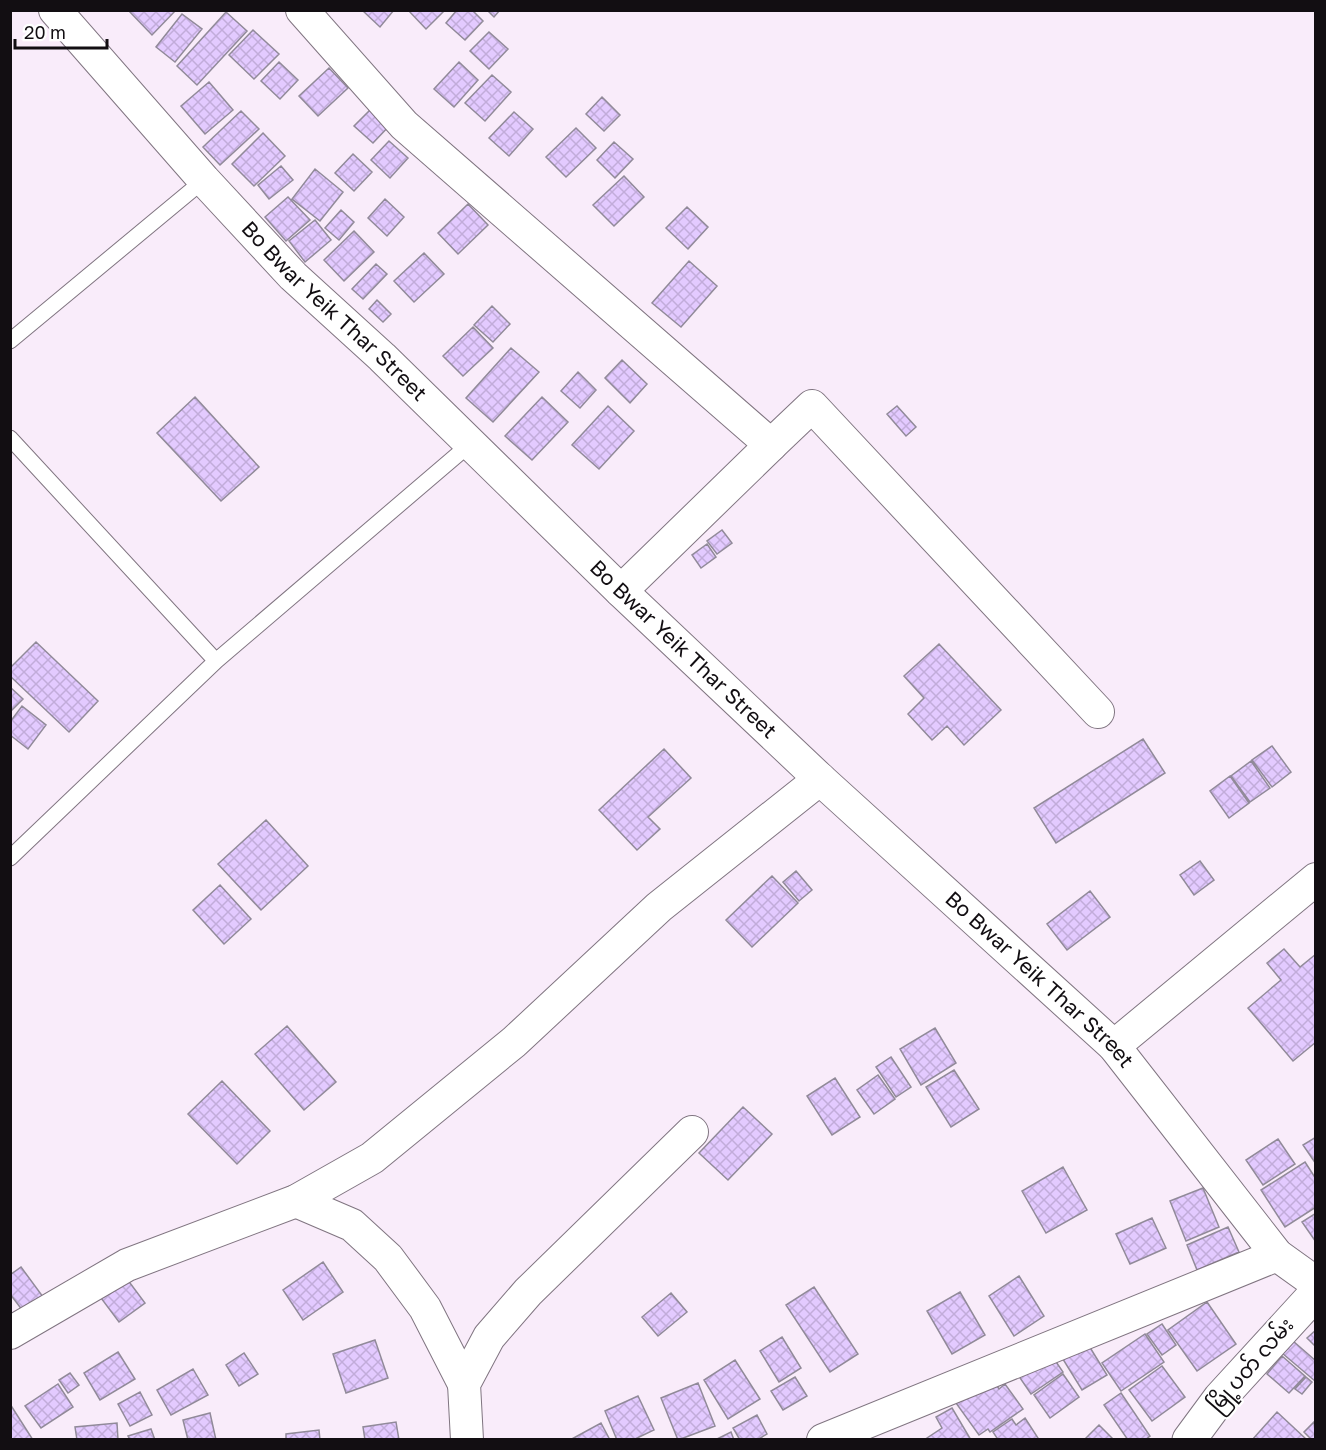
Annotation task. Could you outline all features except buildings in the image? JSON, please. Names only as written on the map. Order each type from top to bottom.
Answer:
[{"type":"street","points":[[302,10],[404,125],[771,445]]},
{"type":"street","name":"Bo Bwar Yeik Thar Street","points":[[61,13],[204,180],[293,276],[381,357],[621,591],[820,779],[1114,1046],[1277,1255],[1316,1283]]},
{"type":"street","points":[[621,591],[812,406],[1098,712]]},
{"type":"street","points":[[10,1333],[127,1265],[296,1201],[372,1158],[514,1042],[659,907],[820,779]]},
{"type":"street","points":[[1114,1046],[1316,879]]},
{"type":"street","points":[[464,1384],[489,1337],[528,1292],[692,1132]]},
{"type":"street","points":[[296,1201],[352,1225],[388,1258],[425,1308],[464,1384],[467,1440]]},
{"type":"street","points":[[823,1440],[1277,1255]]},
{"type":"street","name":"မြို့ပတ် လမ်း","points":[[1189,1440],[1220,1398],[1316,1293]]},
{"type":"lane","points":[[10,340],[204,180]]},
{"type":"lane","points":[[10,438],[216,661]]},
{"type":"lane","points":[[10,858],[216,661],[470,444]]}]
